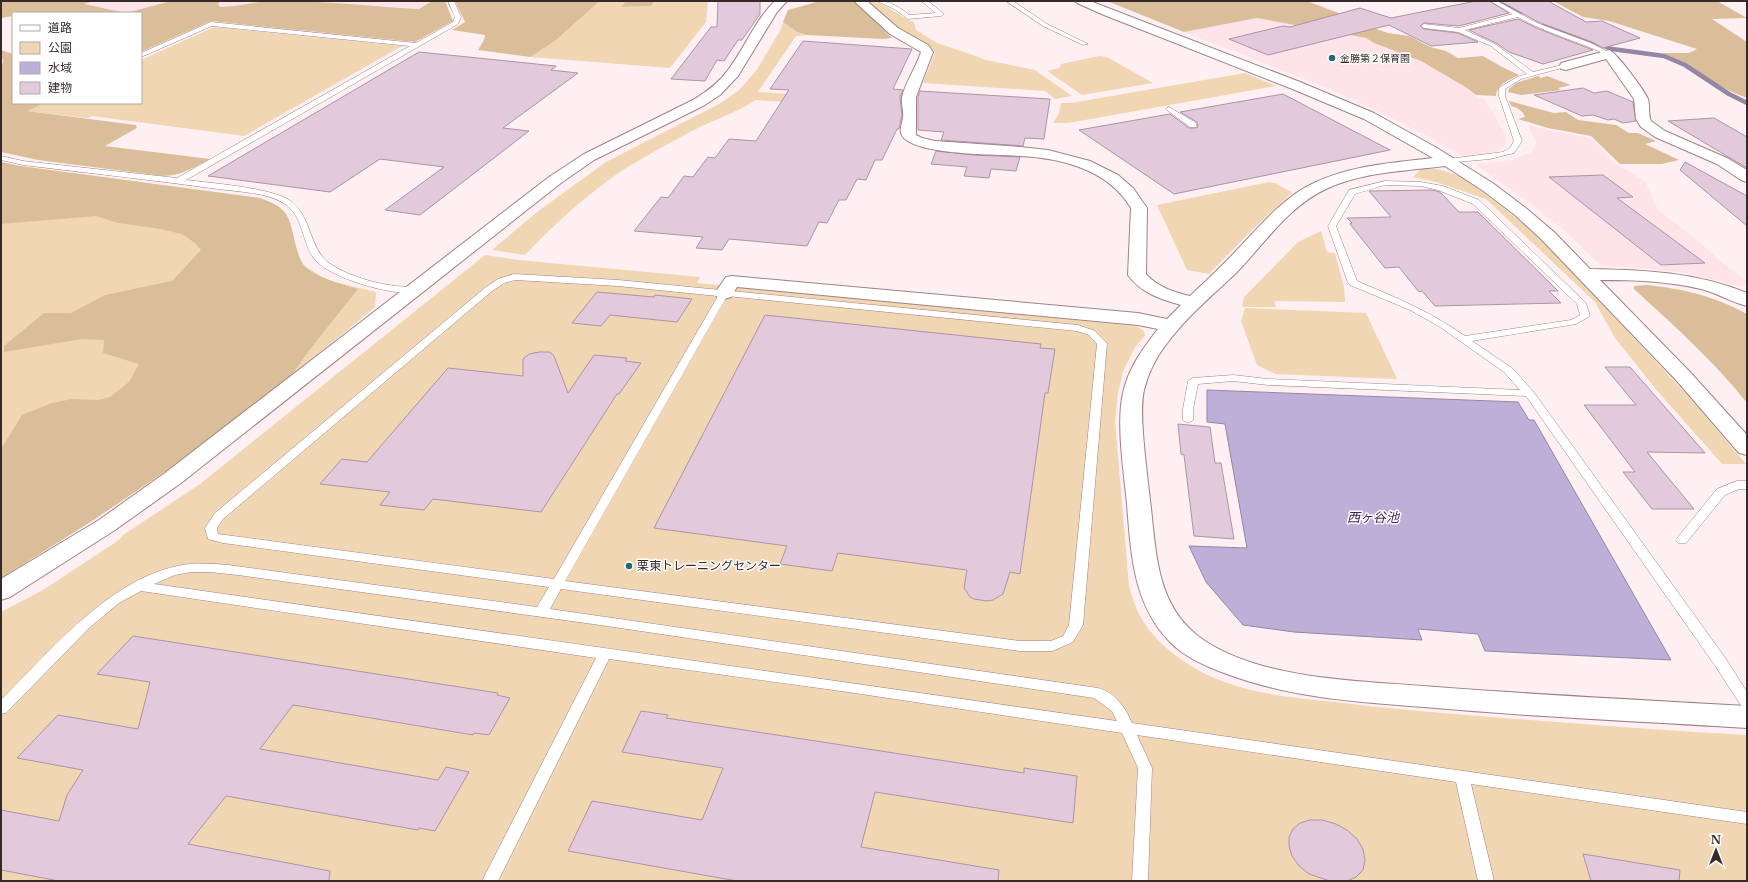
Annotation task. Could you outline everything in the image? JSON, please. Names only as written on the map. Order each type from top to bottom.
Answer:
[{"type":"street","points":[[1,591],[107,525],[167,482],[519,207],[590,157],[623,139],[698,103],[715,92],[734,73],[772,10],[781,1]]},
{"type":"street","points":[[860,1],[894,31],[924,48],[927,52],[910,95],[908,106],[910,116],[908,133],[910,137],[919,142],[933,145],[1057,156],[1093,167],[1125,189],[1134,199],[1139,208],[1137,276],[1143,283],[1155,290],[1194,303]]},
{"type":"street","points":[[1081,1],[1108,13],[1326,97],[1401,132],[1488,187],[1521,212],[1548,236],[1586,274],[1683,376],[1747,448]]},
{"type":"street","points":[[1566,66],[1609,54],[1641,99],[1643,120],[1646,124],[1660,134],[1722,161],[1747,177]]},
{"type":"street","points":[[1448,162],[1355,174],[1317,187],[1292,204],[1171,326],[1147,358],[1133,393],[1132,407],[1135,472],[1142,548],[1147,576],[1154,597],[1164,618],[1177,635],[1194,648],[1214,660],[1246,671],[1281,680],[1370,692],[1564,707],[1747,717]]},
{"type":"street","points":[[1586,274],[1647,275],[1675,278],[1701,283],[1747,300]]},
{"type":"street","points":[[724,293],[732,281],[1138,319],[1171,326]]},
{"type":"lane","points":[[178,181],[456,23],[458,17],[451,1]]},
{"type":"lane","points":[[880,1],[898,9],[908,17],[941,14],[924,1]]},
{"type":"lane","points":[[1009,1],[1045,25],[1085,44]]},
{"type":"lane","points":[[1493,1],[1535,24],[1603,50],[1609,54]]},
{"type":"lane","points":[[1459,30],[1518,15]]},
{"type":"lane","points":[[142,55],[211,24],[415,45]]},
{"type":"lane","points":[[1424,26],[1459,30],[1493,46],[1532,75]]},
{"type":"lane","points":[[1448,162],[1497,155],[1510,151],[1516,147],[1518,141],[1502,96],[1502,88],[1519,78],[1566,66]]},
{"type":"lane","points":[[1169,109],[1193,124]]},
{"type":"lane","points":[[1,158],[23,163],[178,181],[273,195],[289,203],[300,215],[317,257],[333,269],[348,277],[387,288],[413,290]]},
{"type":"lane","points":[[1465,340],[1573,322],[1585,316],[1581,303],[1476,202],[1440,188],[1421,184],[1386,183],[1352,192],[1332,226],[1353,283],[1413,308],[1444,325],[1465,340],[1508,370],[1529,393],[1721,663],[1747,703]]},
{"type":"lane","points":[[514,277],[532,277],[724,293],[1078,328],[1092,334],[1102,343],[1076,625],[1068,639],[1052,646],[1020,646],[223,539],[212,536],[211,528],[219,516],[489,289],[501,281],[514,277]]},
{"type":"lane","points":[[541,612],[724,293]]},
{"type":"lane","points":[[1188,420],[1188,409],[1193,381],[1233,378],[1268,382],[1529,393]]},
{"type":"lane","points":[[1682,540],[1721,492],[1737,485],[1747,485]]},
{"type":"lane","points":[[1,709],[84,625],[114,600],[160,575],[182,569],[204,567],[541,612],[1098,693],[1118,708],[1145,768],[1140,881]]},
{"type":"lane","points":[[139,586],[1747,818]]},
{"type":"lane","points":[[490,881],[605,654]]},
{"type":"lane","points":[[1462,777],[1486,881]]},
{"type":"shaded area","points":[[1,1],[93,1],[84,4],[121,12],[12,12],[12,16],[1,18]]},
{"type":"shaded area","points":[[93,1],[171,1],[130,12],[121,12],[83,4]]},
{"type":"shaded area","points":[[171,1],[220,1],[218,5],[221,7],[269,1],[288,1],[325,2],[419,9],[432,1],[445,1],[453,21],[415,42],[211,21],[142,52],[142,12],[130,12]]},
{"type":"shaded area","points":[[220,1],[268,1],[235,7],[221,7],[218,5]]},
{"type":"shaded area","points":[[318,1],[432,1],[419,9]]},
{"type":"shaded area","points":[[455,1],[600,1],[555,41],[530,57],[478,50],[484,40],[485,35],[452,30],[465,22]]},
{"type":"shaded area","points":[[626,1],[655,1],[651,6],[621,7]]},
{"type":"shaded area","points":[[820,1],[852,1],[861,7],[892,38],[883,39],[807,35],[797,32],[783,22],[788,10]]},
{"type":"shaded area","points":[[1107,1],[1307,1],[1349,17],[1345,18],[1388,33],[1409,36],[1430,47],[1446,51],[1458,58],[1483,56],[1519,75],[1501,85],[1496,96],[1476,95],[1467,88],[1421,61],[1374,43],[1366,38],[1257,18],[1184,32]]},
{"type":"shaded area","points":[[1553,1],[1717,1],[1747,18],[1712,19],[1747,42],[1747,98],[1725,89],[1663,53],[1689,53],[1697,49],[1609,21],[1583,17]]},
{"type":"shaded area","name":"金勝第２保育園","points":[[1257,18],[1366,38],[1374,43],[1421,61],[1467,88],[1479,98],[1483,98],[1493,112],[1505,136],[1506,144],[1500,150],[1488,154],[1460,155],[1428,136],[1361,103],[1312,82],[1184,32]]},
{"type":"shaded area","points":[[1,50],[12,54],[12,104],[42,104],[27,111],[136,125],[137,128],[105,146],[210,159],[182,173],[163,176],[38,160],[1,152],[1,66],[3,62]]},
{"type":"shaded area","points":[[1538,76],[1541,78],[1547,76],[1571,85],[1558,88],[1561,90],[1521,95],[1508,92],[1509,89],[1516,83]]},
{"type":"shaded area","points":[[1509,101],[1554,113],[1566,112],[1578,120],[1616,125],[1629,133],[1638,133],[1656,141],[1645,144],[1679,160],[1662,164],[1620,164],[1591,136],[1548,128],[1518,119],[1525,117],[1520,110],[1511,106]]},
{"type":"shaded area","points":[[1528,125],[1591,138],[1614,163],[1645,181],[1657,209],[1704,246],[1727,267],[1747,281],[1747,286],[1738,286],[1686,273],[1606,266],[1599,264],[1566,232],[1535,207],[1475,164],[1510,161],[1532,152],[1536,143]]},
{"type":"shaded area","points":[[1,162],[20,166],[260,198],[271,202],[284,211],[289,219],[300,258],[307,268],[328,280],[358,289],[290,377],[167,470],[92,521],[1,578],[1,449],[22,415],[52,403],[72,399],[98,400],[110,397],[129,382],[139,364],[103,353],[104,340],[82,339],[4,352],[4,346],[44,313],[71,313],[105,295],[172,281],[201,250],[195,243],[182,234],[155,228],[118,223],[96,216],[1,224]]},
{"type":"shaded area","points":[[1647,285],[1698,294],[1723,302],[1747,314],[1747,403],[1707,358],[1634,289],[1634,286]]},
{"type":"green space","points":[[600,1],[626,1],[621,7],[651,6],[655,1],[708,1],[706,22],[670,68],[530,57],[555,41]]},
{"type":"green space","points":[[867,1],[880,3],[914,22],[916,30],[937,43],[986,60],[1035,70],[1072,96],[1055,99],[1045,91],[923,83],[935,52],[894,25]]},
{"type":"green space","points":[[783,22],[797,32],[807,35],[796,36],[758,92],[891,101],[892,109],[756,100],[688,133],[618,173],[587,197],[551,229],[525,255],[492,250],[537,212],[606,162],[719,104],[738,91],[756,71],[781,29]]},
{"type":"green space","points":[[214,27],[402,46],[244,136],[92,116],[88,118],[26,111],[42,104],[142,104],[142,60]]},
{"type":"green space","points":[[1099,56],[1107,57],[1153,83],[1082,95],[1047,71],[1059,68],[1061,64]]},
{"type":"green space","points":[[1245,73],[1276,86],[1068,123],[1053,123],[1059,113],[1061,103],[1071,103]]},
{"type":"green space","points":[[1,162],[20,166],[260,198],[276,205],[303,265],[327,280],[376,292],[375,307],[219,432],[125,499],[1,578]]},
{"type":"green space","points":[[1421,169],[1437,169],[1463,177],[1520,221],[1558,257],[1690,398],[1746,464],[1722,464],[1659,393],[1615,338],[1595,302],[1486,199],[1436,182],[1413,177]]},
{"type":"green space","points":[[1269,182],[1275,183],[1291,193],[1209,274],[1187,270],[1157,205]]},
{"type":"green space","points":[[1321,231],[1327,252],[1335,253],[1344,287],[1345,302],[1274,301],[1276,307],[1242,307],[1244,297],[1298,242]]},
{"type":"green space","name":"栗東トレーニングセンター","points":[[485,255],[519,260],[700,277],[697,283],[1136,326],[1143,330],[1145,335],[1134,349],[1123,372],[1118,392],[1115,421],[1129,586],[1137,609],[1144,623],[1160,642],[1190,665],[1212,677],[1254,691],[1282,696],[1419,711],[1747,735],[1747,881],[1,881],[1,612],[43,590],[200,484]]},
{"type":"green space","points":[[1245,308],[1366,313],[1397,379],[1275,374],[1257,365],[1241,321]]},
{"type":"water","name":"西ヶ谷池","points":[[1207,390],[1518,402],[1529,420],[1534,420],[1671,660],[1485,651],[1478,634],[1418,629],[1422,640],[1294,632],[1243,625],[1206,582],[1189,546],[1247,548],[1225,424],[1207,422]]},
{"type":"building","points":[[718,1],[760,1],[760,14],[742,40],[738,40],[724,61],[717,60],[705,81],[671,79],[711,27],[717,27]]},
{"type":"building","points":[[1476,1],[1489,1],[1509,13],[1459,26],[1424,23],[1420,26],[1424,29],[1458,33],[1478,42],[1431,46],[1389,25],[1268,55],[1229,39],[1283,26],[1290,27],[1360,8],[1391,18]]},
{"type":"building","points":[[1500,1],[1548,1],[1586,22],[1602,21],[1640,38],[1603,48],[1592,42],[1538,22]]},
{"type":"building","points":[[1518,19],[1539,29],[1593,50],[1543,64],[1509,52],[1496,43],[1469,30]]},
{"type":"building","points":[[803,41],[912,49],[893,89],[903,90],[900,97],[902,115],[899,129],[897,129],[882,160],[875,160],[866,180],[857,179],[846,200],[839,200],[827,223],[819,222],[807,246],[729,239],[722,250],[696,248],[703,237],[634,231],[661,197],[668,198],[684,176],[693,177],[708,157],[715,158],[729,139],[756,141],[789,90],[770,89]]},
{"type":"building","points":[[419,52],[556,66],[551,70],[578,73],[503,128],[529,131],[420,215],[385,210],[444,167],[380,159],[330,192],[208,176]]},
{"type":"building","points":[[1583,88],[1594,93],[1607,91],[1633,102],[1636,121],[1623,123],[1614,119],[1608,120],[1593,115],[1582,116],[1534,95]]},
{"type":"building","points":[[920,91],[1050,99],[1044,139],[1025,138],[1023,146],[941,140],[944,132],[918,130],[918,97]]},
{"type":"building","points":[[1283,94],[1390,150],[1174,194],[1079,130],[1170,114],[1189,128],[1196,128],[1198,127],[1197,122],[1180,112]]},
{"type":"building","points":[[1714,118],[1747,137],[1747,168],[1668,121]]},
{"type":"building","points":[[936,151],[974,155],[1020,157],[1016,171],[991,169],[989,178],[964,176],[967,167],[931,164]]},
{"type":"building","points":[[1685,162],[1747,196],[1747,226],[1680,170]]},
{"type":"building","points":[[1603,175],[1633,197],[1617,198],[1705,263],[1661,265],[1549,177]]},
{"type":"building","points":[[1432,190],[1440,192],[1459,212],[1478,212],[1558,291],[1549,291],[1561,303],[1435,306],[1422,291],[1419,292],[1399,267],[1385,268],[1350,224],[1352,223],[1347,218],[1391,217],[1369,191]]},
{"type":"building","points":[[597,292],[654,297],[655,295],[692,299],[677,322],[610,315],[601,326],[572,323]]},
{"type":"building","points":[[765,315],[1041,344],[1040,348],[1055,349],[1048,393],[1045,393],[1020,574],[1010,572],[1003,594],[993,600],[987,601],[970,597],[964,588],[967,570],[838,553],[832,571],[780,564],[787,546],[654,528]]},
{"type":"building","points":[[550,352],[554,356],[568,393],[594,355],[627,358],[625,361],[641,363],[619,394],[617,394],[541,512],[433,499],[424,510],[380,505],[390,492],[320,484],[342,459],[367,462],[448,368],[523,376],[523,359],[529,354]]},
{"type":"building","points":[[1605,367],[1630,367],[1705,453],[1647,452],[1694,509],[1652,509],[1623,472],[1635,472],[1584,405],[1636,405]]},
{"type":"building","points":[[1178,424],[1210,427],[1215,463],[1221,463],[1234,539],[1194,536],[1184,455],[1181,454]]},
{"type":"building","points":[[133,636],[498,693],[497,695],[510,698],[489,735],[474,733],[473,735],[293,705],[260,749],[438,780],[446,767],[469,772],[435,831],[419,828],[418,830],[226,796],[188,844],[330,871],[329,881],[59,881],[1,870],[1,810],[59,821],[67,795],[83,770],[17,758],[58,715],[138,729],[150,682],[97,674]]},
{"type":"building","points":[[641,711],[668,715],[666,718],[1024,773],[1024,768],[1077,776],[1073,823],[875,792],[861,847],[999,870],[998,881],[737,881],[568,851],[592,801],[702,820],[723,768],[622,752]]},
{"type":"building","points":[[1310,820],[1322,820],[1336,824],[1347,830],[1357,839],[1363,849],[1365,860],[1363,870],[1356,877],[1347,881],[1330,881],[1309,874],[1299,866],[1292,856],[1289,846],[1289,837],[1293,829],[1300,823]]},
{"type":"building","points":[[1583,854],[1680,870],[1679,881],[1591,881]]},
{"type":"waterway","points":[[1500,1],[1521,12]]},
{"type":"waterway","points":[[1544,24],[1612,49],[1664,56],[1685,65],[1729,94],[1747,103]]},
{"type":"place","name":"金勝第２保育園","points":[[1332,58]]},
{"type":"place","name":"栗東トレーニングセンター","points":[[629,566]]}]
